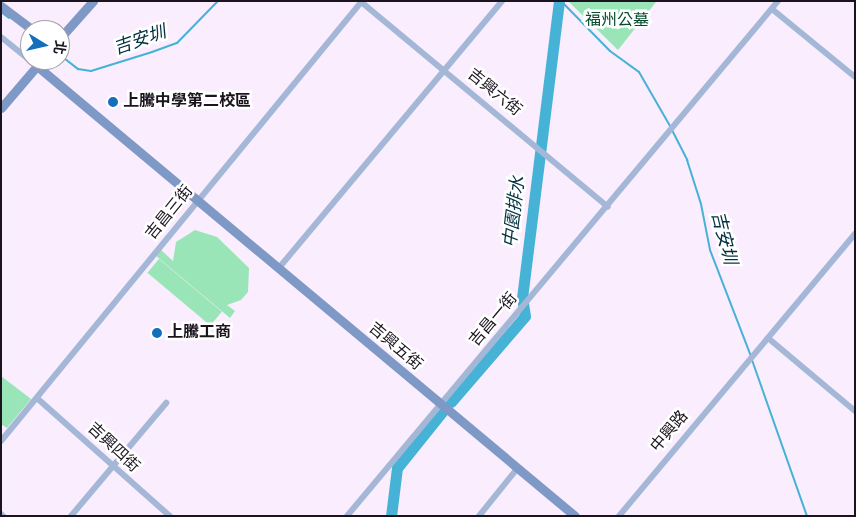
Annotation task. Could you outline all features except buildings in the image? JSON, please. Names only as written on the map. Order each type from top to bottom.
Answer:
[{"type":"street","points":[[70,27],[93,1]]},
{"type":"street","points":[[278,269],[442,69],[502,1]]},
{"type":"street","points":[[778,1],[772,8],[855,77]]},
{"type":"street","name":"吉興六街","points":[[361,2],[551,157],[608,207]]},
{"type":"street","name":"吉昌三街","points":[[1,441],[38,399],[361,2]]},
{"type":"street","points":[[1,6],[20,20]]},
{"type":"street","name":"吉昌一街","points":[[347,516],[663,142],[772,8]]},
{"type":"street","points":[[1,37],[20,50]]},
{"type":"street","points":[[1,108],[33,70]]},
{"type":"street","name":"吉興五街","points":[[47,70],[278,269],[441,404],[516,470],[575,516]]},
{"type":"street","points":[[855,234],[768,338],[855,411]]},
{"type":"street","name":"中興路","points":[[618,516],[768,338]]},
{"type":"street","name":"吉興四街","points":[[38,399],[112,468],[170,516]]},
{"type":"street","points":[[71,516],[166,404]]},
{"type":"street","points":[[479,516],[516,470]]},
{"type":"green space","name":"福州公墓","points":[[568,1],[656,1],[656,2],[618,50]]},
{"type":"green space","points":[[195,230],[217,237],[249,268],[248,292],[241,300],[227,305],[235,311],[230,318],[156,256],[161,250],[173,261],[176,242]]},
{"type":"green space","points":[[159,259],[222,312],[210,325],[147,273]]},
{"type":"green space","points":[[1,376],[31,399],[7,428],[1,424]]},
{"type":"waterway","name":"吉安圳","points":[[70,63],[78,69],[91,71],[177,43],[218,1]]},
{"type":"waterway","name":"中園排水","points":[[451,402],[525,316],[522,298],[559,1]]},
{"type":"waterway","name":"吉安圳","points":[[561,1],[610,51],[639,72],[670,126]]},
{"type":"waterway","name":"吉安圳","points":[[1,12],[9,18]]},
{"type":"waterway","name":"吉安圳","points":[[672,130],[687,160],[701,204],[710,250],[751,356]]},
{"type":"waterway","name":"吉安圳","points":[[752,360],[807,516]]},
{"type":"waterway","name":"中園排水","points":[[391,516],[397,468],[442,412]]},
{"type":"place","name":"上騰中學第二校區","points":[[113,102]]},
{"type":"place","name":"上騰工商","points":[[157,333]]}]
